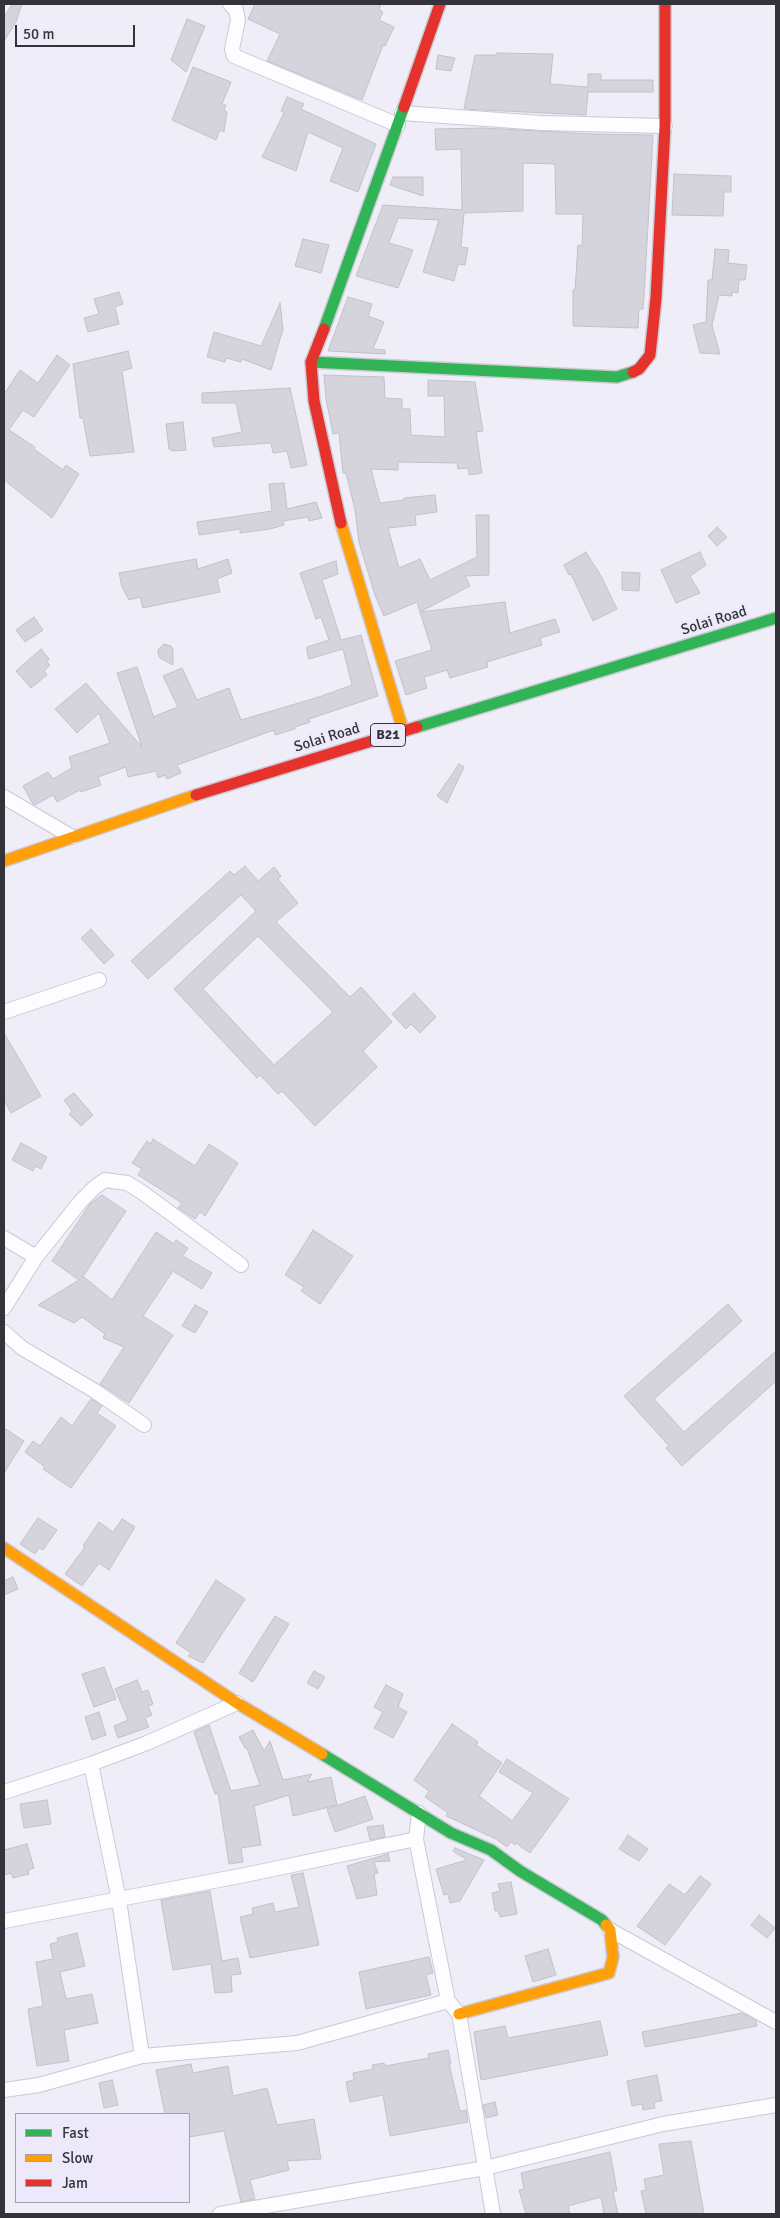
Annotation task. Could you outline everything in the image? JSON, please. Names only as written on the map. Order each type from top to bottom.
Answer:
[{"type":"main road","points":[[403,730],[339,518],[314,402],[311,362],[440,4]]},
{"type":"main road","points":[[311,362],[617,376],[630,374],[640,369],[650,355],[656,298],[665,126],[665,4]]},
{"type":"main road","name":"Solai Road","points":[[4,862],[234,782],[776,618]]},
{"type":"main road","points":[[4,1548],[237,1703],[451,1833],[491,1850],[520,1871],[602,1920],[610,1930],[613,1957],[609,1973],[459,2014]]},
{"type":"street","points":[[230,4],[236,10],[238,20],[232,49],[234,56],[400,119],[665,126]]},
{"type":"street","points":[[4,797],[72,837]]},
{"type":"street","points":[[4,1012],[100,980]]},
{"type":"street","points":[[4,1308],[36,1257],[94,1187],[105,1180],[127,1183],[155,1201],[241,1265]]},
{"type":"street","points":[[4,1238],[36,1257]]},
{"type":"street","points":[[4,1332],[22,1348],[95,1391],[144,1425]]},
{"type":"street","points":[[4,1792],[92,1764],[147,1743],[237,1703]]},
{"type":"street","points":[[92,1764],[119,1900],[142,2056]]},
{"type":"street","points":[[419,1813],[416,1839],[448,2001],[459,2014],[493,2214]]},
{"type":"street","points":[[4,1921],[119,1900],[416,1839]]},
{"type":"street","points":[[610,1930],[776,2022]]},
{"type":"street","points":[[4,2090],[39,2085],[142,2056],[297,2043],[448,2001]]},
{"type":"street","points":[[220,2214],[485,2168],[663,2124],[776,2105]]},
{"type":"building","points":[[12,4],[22,4],[16,22],[4,41],[4,17]]},
{"type":"building","points":[[255,4],[381,4],[379,9],[383,12],[379,20],[394,27],[385,46],[383,45],[362,100],[267,61],[280,34],[248,19]]},
{"type":"building","points":[[187,19],[205,26],[186,72],[171,60]]},
{"type":"building","points":[[497,53],[553,54],[550,84],[588,87],[588,74],[601,74],[601,80],[653,80],[653,92],[588,92],[586,115],[464,109],[475,55],[497,55]]},
{"type":"building","points":[[438,55],[455,58],[451,71],[436,69]]},
{"type":"building","points":[[193,67],[231,82],[222,104],[226,105],[224,110],[227,112],[224,132],[220,130],[216,140],[172,120]]},
{"type":"building","points":[[287,97],[304,104],[301,109],[376,144],[358,192],[330,181],[343,148],[308,132],[296,171],[262,157],[284,113],[281,111]]},
{"type":"building","points":[[483,128],[653,135],[644,297],[643,309],[639,309],[638,328],[573,326],[573,290],[575,290],[578,245],[582,246],[583,214],[556,214],[555,164],[523,163],[523,211],[464,213],[461,247],[468,248],[465,265],[458,264],[454,281],[423,272],[439,220],[398,218],[389,243],[413,250],[398,288],[356,276],[383,205],[462,210],[461,149],[436,150],[435,129]]},
{"type":"building","points":[[674,174],[731,176],[731,192],[724,192],[723,216],[672,215]]},
{"type":"building","points":[[393,177],[423,177],[423,196],[390,185]]},
{"type":"building","points":[[303,239],[329,245],[321,273],[295,266]]},
{"type":"building","points":[[715,249],[729,250],[728,263],[747,265],[745,280],[739,280],[738,293],[732,292],[732,296],[719,295],[712,325],[720,354],[700,353],[693,325],[706,322],[708,280],[712,280]]},
{"type":"building","points":[[119,292],[123,304],[115,307],[119,324],[88,332],[84,318],[99,314],[94,299]]},
{"type":"building","points":[[348,297],[372,304],[368,316],[384,322],[373,349],[385,350],[385,354],[328,351]]},
{"type":"building","points":[[280,303],[283,329],[271,370],[242,359],[241,362],[226,358],[225,362],[207,357],[214,332],[261,346]]},
{"type":"building","points":[[128,351],[132,368],[122,371],[134,452],[90,456],[83,418],[80,418],[73,364]]},
{"type":"building","points":[[57,355],[70,365],[34,417],[23,410],[9,430],[35,447],[34,449],[63,470],[66,465],[79,474],[52,518],[4,480],[4,394],[20,370],[38,383]]},
{"type":"building","points":[[324,375],[384,377],[385,398],[402,399],[402,409],[410,409],[411,435],[445,437],[444,396],[428,396],[428,380],[475,382],[483,431],[476,432],[482,473],[469,475],[468,468],[458,469],[457,463],[398,462],[398,470],[371,469],[380,503],[435,495],[437,512],[415,515],[416,525],[388,528],[399,568],[420,559],[430,580],[477,557],[476,515],[489,515],[489,575],[465,576],[470,586],[420,612],[417,602],[384,616],[375,595],[359,542],[355,510],[346,473],[343,473],[339,433],[333,434],[326,399]]},
{"type":"building","points":[[290,388],[307,465],[291,468],[287,451],[273,453],[271,443],[214,447],[212,438],[242,432],[236,403],[202,403],[202,393]]},
{"type":"building","points":[[183,422],[186,450],[172,451],[169,449],[166,424]]},
{"type":"building","points":[[284,483],[287,509],[316,502],[322,518],[309,521],[308,517],[283,521],[284,525],[270,529],[240,533],[240,529],[199,535],[197,522],[272,511],[269,484]]},
{"type":"building","points":[[717,527],[727,537],[717,546],[708,536]]},
{"type":"building","points":[[586,552],[601,576],[617,609],[593,621],[571,574],[569,575],[564,565]]},
{"type":"building","points":[[700,552],[706,565],[690,576],[700,593],[676,603],[661,570]]},
{"type":"building","points":[[196,559],[198,569],[228,559],[232,573],[217,579],[220,592],[143,608],[140,597],[129,600],[122,587],[119,573]]},
{"type":"building","points":[[336,561],[338,574],[322,580],[341,640],[361,635],[378,696],[309,719],[310,722],[295,727],[295,729],[275,735],[274,730],[177,765],[181,773],[167,779],[165,775],[158,778],[156,771],[128,777],[126,767],[98,777],[101,785],[81,792],[80,790],[57,802],[53,795],[35,805],[33,804],[23,786],[48,772],[53,779],[72,768],[69,757],[110,743],[99,713],[77,733],[55,709],[86,683],[142,747],[117,673],[137,667],[154,718],[178,707],[163,676],[182,668],[197,700],[229,688],[241,720],[319,697],[352,685],[343,649],[309,659],[307,652],[307,647],[329,640],[321,617],[316,619],[300,573]]},
{"type":"building","points":[[622,572],[640,573],[639,591],[622,590]]},
{"type":"building","points":[[505,602],[510,633],[555,619],[560,632],[540,638],[542,645],[487,662],[488,667],[450,678],[447,670],[424,677],[427,688],[406,695],[395,661],[432,650],[420,612]]},
{"type":"building","points":[[34,617],[43,630],[25,642],[16,630]]},
{"type":"building","points":[[164,644],[171,646],[173,650],[173,665],[160,658],[158,654],[158,650]]},
{"type":"building","points":[[41,649],[49,659],[47,662],[50,665],[44,671],[47,675],[31,688],[16,671]]},
{"type":"building","points":[[459,764],[464,767],[447,803],[437,796]]},
{"type":"building","points":[[245,866],[258,881],[274,867],[281,876],[278,879],[298,903],[276,922],[350,997],[361,987],[392,1022],[363,1051],[377,1067],[315,1126],[282,1091],[278,1094],[260,1075],[257,1078],[174,989],[256,911],[241,895],[148,979],[131,961],[230,871],[234,875]],"holes":[[[258,936],[333,1012],[274,1065],[203,989]]]},
{"type":"building","points":[[91,929],[114,955],[104,964],[81,938]]},
{"type":"building","points":[[414,993],[436,1017],[420,1033],[411,1024],[406,1029],[392,1014]]},
{"type":"building","points":[[4,1033],[41,1096],[11,1113],[4,1100]]},
{"type":"building","points":[[74,1093],[93,1115],[81,1126],[69,1114],[72,1111],[64,1100]]},
{"type":"building","points":[[153,1139],[195,1166],[209,1144],[238,1163],[205,1216],[200,1212],[195,1219],[178,1208],[182,1203],[138,1175],[142,1169],[132,1163],[147,1141],[151,1144]]},
{"type":"building","points":[[21,1143],[47,1157],[41,1169],[35,1166],[33,1171],[12,1160]]},
{"type":"building","points":[[102,1195],[126,1211],[82,1278],[84,1277],[112,1300],[156,1232],[174,1244],[176,1240],[188,1248],[183,1256],[212,1273],[202,1289],[173,1271],[143,1316],[173,1335],[129,1403],[100,1384],[124,1347],[103,1338],[105,1334],[82,1317],[74,1323],[38,1305],[79,1280],[52,1261],[90,1204]]},
{"type":"building","points":[[313,1230],[353,1256],[320,1304],[301,1291],[304,1287],[285,1275]]},
{"type":"building","points":[[728,1304],[742,1321],[654,1399],[684,1432],[776,1351],[776,1381],[682,1466],[666,1448],[669,1446],[624,1396]]},
{"type":"building","points":[[195,1305],[208,1312],[195,1333],[182,1326]]},
{"type":"building","points":[[91,1399],[102,1406],[97,1413],[116,1426],[71,1488],[43,1469],[45,1467],[25,1452],[33,1441],[40,1446],[61,1417],[72,1426]]},
{"type":"building","points":[[4,1428],[24,1441],[4,1473]]},
{"type":"building","points":[[38,1518],[57,1530],[43,1550],[39,1548],[35,1554],[20,1544]]},
{"type":"building","points":[[122,1519],[135,1527],[109,1570],[99,1563],[82,1586],[65,1574],[85,1547],[83,1546],[99,1522],[113,1532]]},
{"type":"building","points":[[13,1577],[18,1589],[4,1595],[4,1581]]},
{"type":"building","points":[[216,1580],[245,1599],[203,1663],[188,1656],[191,1653],[176,1643]]},
{"type":"building","points":[[275,1616],[289,1624],[253,1682],[239,1673]]},
{"type":"building","points":[[104,1667],[116,1699],[94,1707],[82,1674]]},
{"type":"building","points":[[314,1671],[325,1677],[318,1689],[307,1683]]},
{"type":"building","points":[[137,1680],[142,1692],[148,1690],[153,1704],[148,1706],[152,1715],[145,1718],[149,1727],[118,1738],[114,1726],[128,1720],[115,1689]]},
{"type":"building","points":[[386,1685],[403,1694],[398,1707],[407,1712],[393,1738],[374,1728],[383,1712],[374,1707]]},
{"type":"building","points":[[99,1712],[106,1735],[92,1740],[85,1717]]},
{"type":"building","points":[[452,1724],[478,1742],[476,1745],[502,1763],[479,1796],[512,1821],[533,1793],[499,1772],[507,1759],[569,1799],[530,1853],[516,1843],[515,1845],[511,1842],[507,1847],[496,1839],[446,1816],[448,1813],[425,1797],[429,1791],[414,1780]]},
{"type":"building","points":[[209,1725],[231,1791],[260,1785],[247,1748],[245,1748],[239,1737],[253,1730],[264,1751],[270,1741],[283,1780],[312,1774],[307,1782],[331,1777],[337,1805],[293,1816],[289,1795],[254,1806],[261,1845],[241,1848],[243,1862],[229,1864],[218,1793],[215,1794],[194,1732]]},
{"type":"building","points":[[365,1796],[373,1819],[335,1832],[327,1809]]},
{"type":"building","points":[[47,1800],[51,1824],[24,1828],[20,1804]]},
{"type":"building","points":[[383,1825],[385,1837],[370,1840],[367,1827]]},
{"type":"building","points":[[628,1835],[648,1849],[639,1861],[619,1849]]},
{"type":"building","points":[[27,1844],[34,1868],[28,1870],[29,1874],[13,1878],[11,1873],[4,1875],[4,1850]]},
{"type":"building","points":[[455,1848],[484,1860],[460,1901],[450,1903],[448,1894],[444,1895],[436,1869],[467,1860],[453,1851]]},
{"type":"building","points":[[388,1854],[390,1861],[374,1862],[378,1873],[374,1874],[377,1895],[357,1899],[347,1866]]},
{"type":"building","points":[[303,1873],[319,1945],[250,1958],[240,1917],[253,1914],[252,1908],[273,1903],[275,1912],[299,1907],[291,1875]]},
{"type":"building","points":[[700,1876],[711,1884],[665,1945],[637,1926],[669,1884],[685,1895]]},
{"type":"building","points":[[511,1882],[517,1914],[500,1917],[498,1911],[495,1911],[492,1893],[500,1891],[498,1884]]},
{"type":"building","points":[[210,1891],[222,1961],[238,1958],[241,1974],[231,1975],[232,1992],[215,1993],[211,1964],[173,1970],[161,1900]]},
{"type":"building","points":[[759,1915],[775,1928],[767,1938],[751,1925]]},
{"type":"building","points":[[77,1933],[85,1966],[60,1972],[66,1999],[92,1994],[98,2023],[64,2030],[69,2061],[37,2066],[28,2009],[43,2006],[36,1962],[53,1959],[50,1944],[58,1942],[57,1938]]},
{"type":"building","points":[[548,1949],[556,1975],[533,1982],[525,1956]]},
{"type":"building","points":[[429,1957],[433,1973],[426,1975],[431,1995],[366,2009],[359,1972]]},
{"type":"building","points":[[742,2013],[756,2021],[757,2026],[645,2047],[642,2032]]},
{"type":"building","points":[[600,2021],[608,2055],[481,2080],[474,2032],[505,2026],[508,2038]]},
{"type":"building","points":[[448,2050],[451,2064],[449,2064],[460,2111],[466,2110],[468,2122],[390,2136],[383,2095],[350,2102],[346,2082],[354,2080],[353,2073],[373,2069],[372,2065],[384,2063],[385,2066],[429,2058],[428,2054]]},
{"type":"building","points":[[191,2064],[193,2073],[228,2066],[233,2096],[267,2088],[277,2125],[314,2119],[321,2159],[287,2161],[289,2170],[250,2180],[255,2199],[241,2202],[224,2131],[190,2137],[190,2113],[165,2113],[156,2070]]},
{"type":"building","points":[[657,2075],[662,2101],[654,2102],[655,2108],[643,2110],[642,2104],[632,2106],[627,2081]]},
{"type":"building","points":[[112,2080],[118,2105],[104,2108],[99,2083]]},
{"type":"building","points":[[495,2102],[498,2115],[486,2118],[483,2105]]},
{"type":"building","points":[[691,2141],[704,2214],[646,2214],[641,2191],[646,2190],[644,2179],[664,2175],[659,2144]]},
{"type":"building","points":[[610,2152],[617,2191],[613,2191],[618,2214],[604,2214],[601,2197],[568,2206],[570,2214],[526,2214],[519,2190],[524,2189],[521,2173]]},
{"type":"traffic: fast","points":[[324,329],[404,107]]},
{"type":"traffic: fast","points":[[311,362],[617,377],[633,372]]},
{"type":"traffic: fast","points":[[417,727],[776,618]]},
{"type":"traffic: fast","points":[[322,1754],[451,1833],[491,1850],[520,1871],[602,1920],[606,1925]]},
{"type":"traffic: slow","points":[[341,523],[403,730]]},
{"type":"traffic: slow","points":[[4,861],[196,795]]},
{"type":"traffic: slow","points":[[4,1548],[237,1703],[322,1754]]},
{"type":"traffic: slow","points":[[459,2014],[609,1973],[613,1957],[610,1930],[606,1925]]},
{"type":"traffic: jam","points":[[404,107],[440,4]]},
{"type":"traffic: jam","points":[[633,372],[639,369],[650,355],[656,298],[665,126],[665,4]]},
{"type":"traffic: jam","points":[[324,329],[311,362],[314,401],[341,523]]},
{"type":"traffic: jam","points":[[196,795],[417,727]]}]
